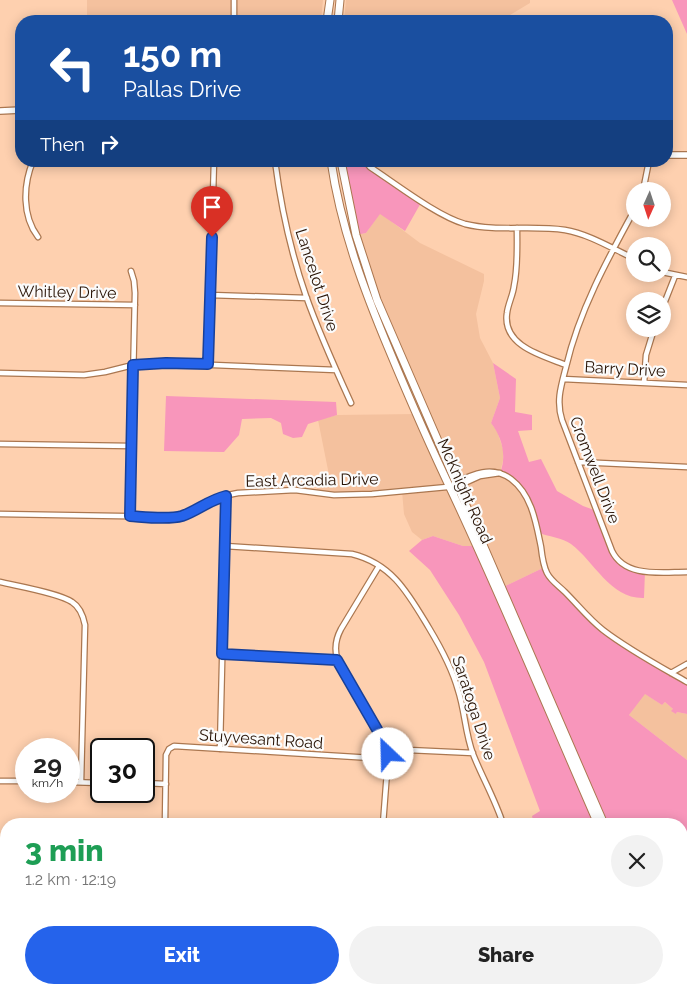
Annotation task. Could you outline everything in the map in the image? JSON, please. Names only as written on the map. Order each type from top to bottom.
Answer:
[{"type":"highway","points":[[328,15],[330,0]]},
{"type":"highway","points":[[339,15],[340,0]]},
{"type":"highway","name":"McKnight Road","points":[[332,167],[342,221],[362,282],[407,394],[500,599],[595,818]]},
{"type":"highway","name":"McKnight Road","points":[[342,167],[354,227],[371,284],[601,818]]},
{"type":"main road","points":[[0,111],[15,110]]},
{"type":"main road","points":[[673,154],[687,155]]},
{"type":"street","points":[[234,0],[234,15]]},
{"type":"street","points":[[31,167],[26,182],[26,207],[30,224],[38,238]]},
{"type":"street","points":[[208,364],[214,167]]},
{"type":"street","name":"Lancelot Drive","points":[[275,167],[286,227],[307,298],[350,404]]},
{"type":"street","points":[[370,167],[457,221],[472,225],[572,232],[626,255]]},
{"type":"street","points":[[645,182],[648,167]]},
{"type":"street","name":"Cromwell Drive","points":[[626,225],[599,277],[580,322],[566,364],[559,396],[559,408],[612,551],[618,562],[628,568],[641,571],[687,572]]},
{"type":"street","points":[[517,228],[515,281],[507,311],[509,329],[522,346],[566,364]]},
{"type":"street","points":[[130,516],[134,305],[134,281],[131,271]]},
{"type":"street","points":[[671,275],[687,277]]},
{"type":"street","points":[[669,292],[675,276]]},
{"type":"street","points":[[210,295],[307,298]]},
{"type":"street","name":"Whitley Drive","points":[[0,303],[134,305]]},
{"type":"street","points":[[644,383],[646,355],[652,337]]},
{"type":"street","points":[[0,373],[94,374],[133,365],[160,363],[336,370]]},
{"type":"street","name":"Barry Drive","points":[[563,379],[687,384]]},
{"type":"street","points":[[0,444],[131,446]]},
{"type":"street","points":[[578,462],[687,467]]},
{"type":"street","points":[[457,484],[480,476],[500,474],[514,482],[528,500],[535,520],[545,567],[550,578],[602,629],[687,682]]},
{"type":"street","name":"East Arcadia Drive","points":[[0,514],[168,517],[182,516],[203,504],[226,496],[295,490],[342,496],[457,484]]},
{"type":"street","points":[[220,749],[226,496]]},
{"type":"street","name":"Saratoga Drive","points":[[224,546],[348,554],[379,566],[403,585],[442,650],[452,671],[460,696],[473,753],[500,818]]},
{"type":"street","points":[[379,566],[339,633],[336,647],[337,660],[388,749],[383,818]]},
{"type":"street","points":[[0,582],[65,598],[77,606],[82,615],[85,625],[81,782],[90,782]]},
{"type":"street","points":[[222,654],[337,660]]},
{"type":"street","points":[[671,673],[687,664]]},
{"type":"street","name":"Stuyvesant Road","points":[[166,784],[166,755],[171,747],[388,759]]},
{"type":"street","points":[[388,749],[473,753]]},
{"type":"street","points":[[0,780],[15,781]]},
{"type":"street","points":[[155,784],[166,784],[165,818]]},
{"type":"shaded area","points":[[87,0],[323,0],[322,15],[87,15]]},
{"type":"shaded area","points":[[346,0],[530,0],[530,3],[510,15],[345,15]]},
{"type":"shaded area","points":[[672,0],[687,0],[687,34]]},
{"type":"shaded area","points":[[342,167],[374,167],[422,201],[405,231],[380,214],[366,233],[356,235]]},
{"type":"shaded area","points":[[380,213],[420,243],[484,274],[476,314],[480,338],[493,363],[500,398],[491,423],[497,431],[503,449],[500,473],[521,490],[533,512],[545,567],[501,588],[458,486],[493,471],[456,482],[385,319],[356,235],[366,233]]},
{"type":"shaded area","points":[[493,363],[516,379],[515,412],[532,415],[532,430],[518,431],[529,462],[541,459],[557,491],[583,506],[597,511],[618,562],[645,571],[644,598],[632,597],[612,586],[568,542],[538,533],[526,498],[516,485],[500,473],[503,460],[501,440],[491,423],[500,398]]},
{"type":"shaded area","points":[[166,396],[336,402],[337,415],[308,424],[302,437],[293,438],[283,434],[281,423],[271,418],[242,419],[239,435],[224,452],[164,451]]},
{"type":"shaded area","points":[[416,414],[475,546],[463,546],[433,536],[422,540],[412,532],[404,514],[402,491],[342,495],[314,492],[329,475],[318,420],[337,415]]},
{"type":"shaded area","points":[[433,536],[463,546],[475,546],[595,818],[532,818],[532,816],[540,811],[484,662],[459,615],[430,570],[409,551],[422,540]]},
{"type":"shaded area","points":[[545,567],[547,572],[602,629],[687,682],[687,714],[677,712],[676,714],[671,711],[673,709],[665,702],[662,705],[645,694],[629,715],[687,760],[687,818],[601,818],[501,588]]},
{"type":"shaded area","points":[[644,693],[662,705],[665,702],[676,714],[677,712],[687,714],[687,760],[629,715]]},
{"type":"route","points":[[212,237],[208,364],[144,363],[133,365],[130,516],[182,516],[203,504],[226,496],[222,654],[337,660],[386,745],[388,754]]}]
